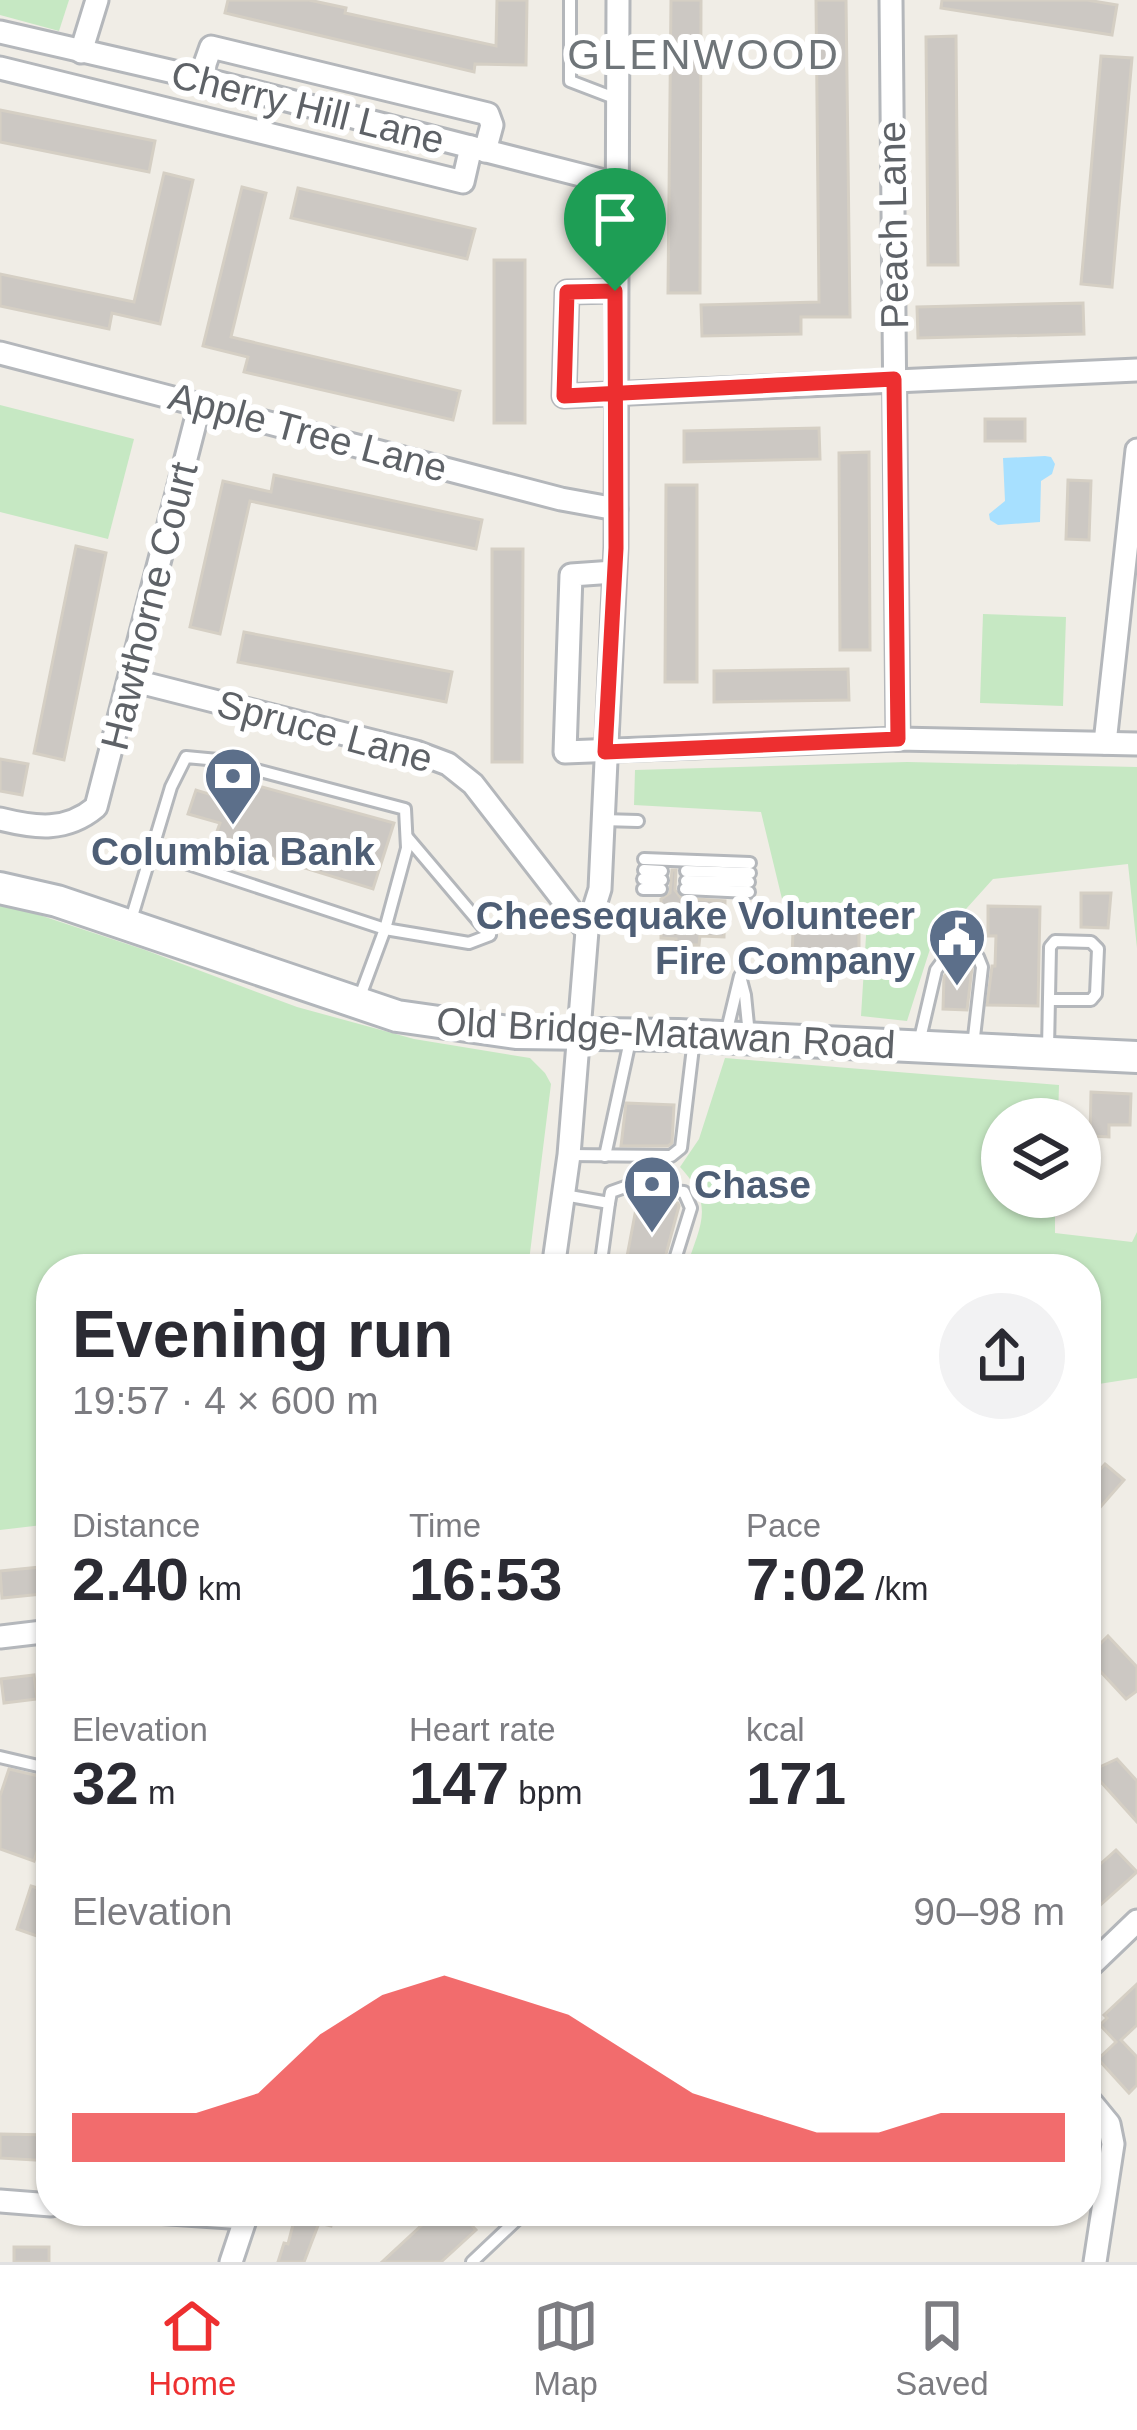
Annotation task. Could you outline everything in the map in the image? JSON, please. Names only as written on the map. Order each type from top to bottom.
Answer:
[{"type":"main road","name":"Old Bridge-Matawan Road","points":[[0,887],[57,901],[397,1016],[516,1033],[723,1037],[1137,1057]]},
{"type":"street","points":[[81,52],[97,0]]},
{"type":"street","points":[[555,1254],[569,1155],[586,931],[600,890],[616,509],[618,0]]},
{"type":"street","name":"Peach Lane","points":[[891,0],[898,739]]},
{"type":"street","name":"Cherry Hill Lane","points":[[0,32],[616,184]]},
{"type":"street","points":[[0,68],[463,182],[492,125],[488,114],[211,47],[200,78]]},
{"type":"street","points":[[329,111],[338,78]]},
{"type":"street","points":[[231,124],[240,89]]},
{"type":"street","points":[[615,291],[567,292],[564,396],[1137,370]]},
{"type":"street","name":"Apple Tree Lane","points":[[0,353],[616,509]]},
{"type":"street","name":"Hawthorne Court","points":[[0,819],[58,827],[96,808],[200,404]]},
{"type":"street","points":[[1105,743],[1137,451]]},
{"type":"street","points":[[614,572],[571,575],[565,752],[898,739],[1137,744]]},
{"type":"street","name":"Spruce Lane","points":[[131,680],[448,764],[473,784],[586,931]]},
{"type":"street","points":[[0,1637],[36,1633]]},
{"type":"street","points":[[1101,1956],[1137,1921]]},
{"type":"street","points":[[1101,2115],[1113,2144],[1101,2223]]},
{"type":"street","points":[[0,2201],[36,2204]]},
{"type":"street","points":[[231,2262],[242,2226]]},
{"type":"street","points":[[1095,2262],[1100,2226]]},
{"type":"lane","points":[[570,0],[570,81],[617,99]]},
{"type":"lane","points":[[129,926],[171,787],[186,757],[218,760],[405,809],[407,848],[358,1002]]},
{"type":"lane","points":[[602,820],[638,820]]},
{"type":"lane","points":[[152,852],[385,929],[469,943],[490,935],[406,837]]},
{"type":"lane","points":[[644,874],[749,878]]},
{"type":"lane","points":[[644,874],[662,880],[644,874]]},
{"type":"lane","points":[[749,878],[686,880],[749,878]]},
{"type":"lane","points":[[1048,1052],[1050,947],[1055,941],[1091,942],[1098,949],[1096,994],[1091,1000],[1049,1000]]},
{"type":"lane","points":[[918,1046],[936,970],[946,955],[978,957],[982,967],[973,1049]]},
{"type":"lane","points":[[605,1156],[632,1034]]},
{"type":"lane","points":[[569,1155],[670,1156],[681,1148],[723,1037]]},
{"type":"lane","points":[[601,1254],[611,1192],[625,1187],[684,1192],[691,1208],[677,1254]]},
{"type":"lane","points":[[564,1196],[609,1203]]},
{"type":"lane","points":[[0,1757],[36,1765]]},
{"type":"lane","points":[[472,2262],[510,2226]]},
{"type":"green space","points":[[0,0],[69,0],[59,31],[0,15]]},
{"type":"green space","points":[[0,405],[134,439],[108,539],[0,512]]},
{"type":"green space","points":[[983,614],[1066,617],[1063,706],[980,703]]},
{"type":"green space","points":[[907,762],[1137,767],[1137,948],[1128,864],[993,879],[930,949],[907,1021],[861,1016],[868,904],[783,903],[761,812],[634,805],[635,770]]},
{"type":"green space","points":[[0,902],[297,1007],[414,1039],[530,1058],[545,1073],[551,1084],[530,1254],[36,1254],[36,1526],[0,1530]]},
{"type":"green space","points":[[725,1058],[1059,1085],[1059,1098],[981,1098],[981,1218],[1055,1218],[1055,1233],[1132,1242],[1137,1232],[1137,1378],[1101,1384],[1101,1254],[691,1254],[701,1205],[680,1167],[699,1139]]},
{"type":"water","points":[[1045,456],[1055,464],[1052,474],[1041,481],[1040,522],[998,525],[990,520],[989,514],[1005,501],[1003,458]]},
{"type":"building","points":[[228,0],[309,0],[346,8],[345,13],[496,46],[497,0],[527,0],[526,65],[475,64],[474,72],[225,13]]},
{"type":"building","points":[[671,0],[701,0],[700,293],[668,293]]},
{"type":"building","points":[[816,0],[846,0],[850,317],[801,317],[801,334],[702,336],[701,305],[819,302]]},
{"type":"building","points":[[942,0],[1087,0],[1117,5],[1112,35],[941,8]]},
{"type":"building","points":[[956,36],[958,265],[928,265],[926,37]]},
{"type":"building","points":[[1101,56],[1132,58],[1112,287],[1081,284]]},
{"type":"building","points":[[0,110],[155,141],[149,172],[0,142]]},
{"type":"building","points":[[164,173],[193,180],[160,324],[112,313],[109,329],[0,306],[0,274],[134,302]]},
{"type":"building","points":[[242,187],[266,193],[231,337],[460,391],[453,420],[244,372],[248,357],[203,346]]},
{"type":"building","points":[[298,188],[475,229],[467,259],[291,218]]},
{"type":"building","points":[[494,260],[525,260],[525,423],[494,423]]},
{"type":"building","points":[[1083,303],[1084,334],[918,338],[917,307]]},
{"type":"building","points":[[985,419],[1025,419],[1025,441],[985,441]]},
{"type":"building","points":[[819,428],[820,459],[684,462],[684,431]]},
{"type":"building","points":[[869,452],[870,650],[840,650],[839,453]]},
{"type":"building","points":[[274,475],[482,520],[476,549],[250,501],[220,634],[190,627],[223,481],[271,492]]},
{"type":"building","points":[[1068,480],[1091,481],[1089,540],[1066,539]]},
{"type":"building","points":[[666,485],[697,485],[697,682],[665,682]]},
{"type":"building","points":[[76,546],[106,553],[64,760],[34,753]]},
{"type":"building","points":[[492,549],[523,549],[522,762],[492,762]]},
{"type":"building","points":[[244,632],[452,672],[446,702],[238,662]]},
{"type":"building","points":[[848,669],[849,700],[714,702],[714,671]]},
{"type":"building","points":[[0,759],[28,764],[22,795],[0,791]]},
{"type":"building","points":[[233,779],[394,823],[373,889],[214,840],[220,823],[188,814],[196,790],[225,799]]},
{"type":"building","points":[[672,870],[676,870],[675,890],[681,898],[725,901],[724,937],[700,936],[699,945],[676,945],[676,939],[661,938],[661,899],[670,893]]},
{"type":"building","points":[[1081,893],[1111,893],[1108,928],[1081,927]]},
{"type":"building","points":[[988,906],[1040,907],[1038,1006],[987,1005],[996,936],[988,936]]},
{"type":"building","points":[[793,930],[859,931],[859,961],[792,959]]},
{"type":"building","name":"Cheesequake Volunteer Fire Company","points":[[951,966],[972,968],[967,1010],[943,1009],[944,977]]},
{"type":"building","points":[[1091,1092],[1131,1094],[1130,1125],[1109,1125],[1109,1137],[1101,1137],[1101,1098],[1091,1098]]},
{"type":"building","points":[[626,1103],[674,1105],[672,1143],[621,1146]]},
{"type":"building","name":"Chase","points":[[638,1198],[678,1203],[666,1254],[627,1254]]},
{"type":"building","points":[[1105,1464],[1124,1480],[1101,1506]]},
{"type":"building","points":[[36,1567],[36,1595],[2,1598],[0,1571]]},
{"type":"building","points":[[1108,1636],[1137,1667],[1137,1691],[1126,1699],[1101,1672],[1101,1643]]},
{"type":"building","points":[[34,1675],[36,1699],[4,1703],[1,1679]]},
{"type":"building","points":[[1117,1759],[1137,1781],[1137,1822],[1101,1782],[1101,1766]]},
{"type":"building","points":[[9,1769],[36,1775],[34,1861],[0,1849],[0,1796]]},
{"type":"building","points":[[1116,1850],[1137,1872],[1101,1904],[1101,1864]]},
{"type":"building","points":[[31,1886],[36,1888],[36,1936],[17,1929]]},
{"type":"building","points":[[1137,1984],[1137,2025],[1121,2040],[1137,2057],[1137,2085],[1129,2093],[1101,2062],[1101,2056],[1116,2042],[1101,2026],[1107,2018],[1104,2015]]},
{"type":"building","points":[[0,2134],[36,2135],[36,2160],[0,2158]]},
{"type":"building","points":[[293,2226],[318,2226],[304,2262],[278,2262],[284,2243],[288,2244]]},
{"type":"building","points":[[421,2226],[472,2226],[476,2230],[441,2262],[382,2262]]},
{"type":"building","points":[[14,2247],[49,2247],[49,2262],[14,2262]]},
{"type":"place","name":"Columbia Bank","points":[[233,827]]},
{"type":"place","name":"Cheesequake Volunteer Fire Company","points":[[957,988]]},
{"type":"place","name":"Chase","points":[[652,1235]]},
{"type":"district","name":"GLENWOOD","points":[[704,54]]},
{"type":"route","points":[[615,291],[567,292],[564,396],[616,394],[894,379],[898,739],[605,752],[616,548],[616,394],[615,291]]}]
